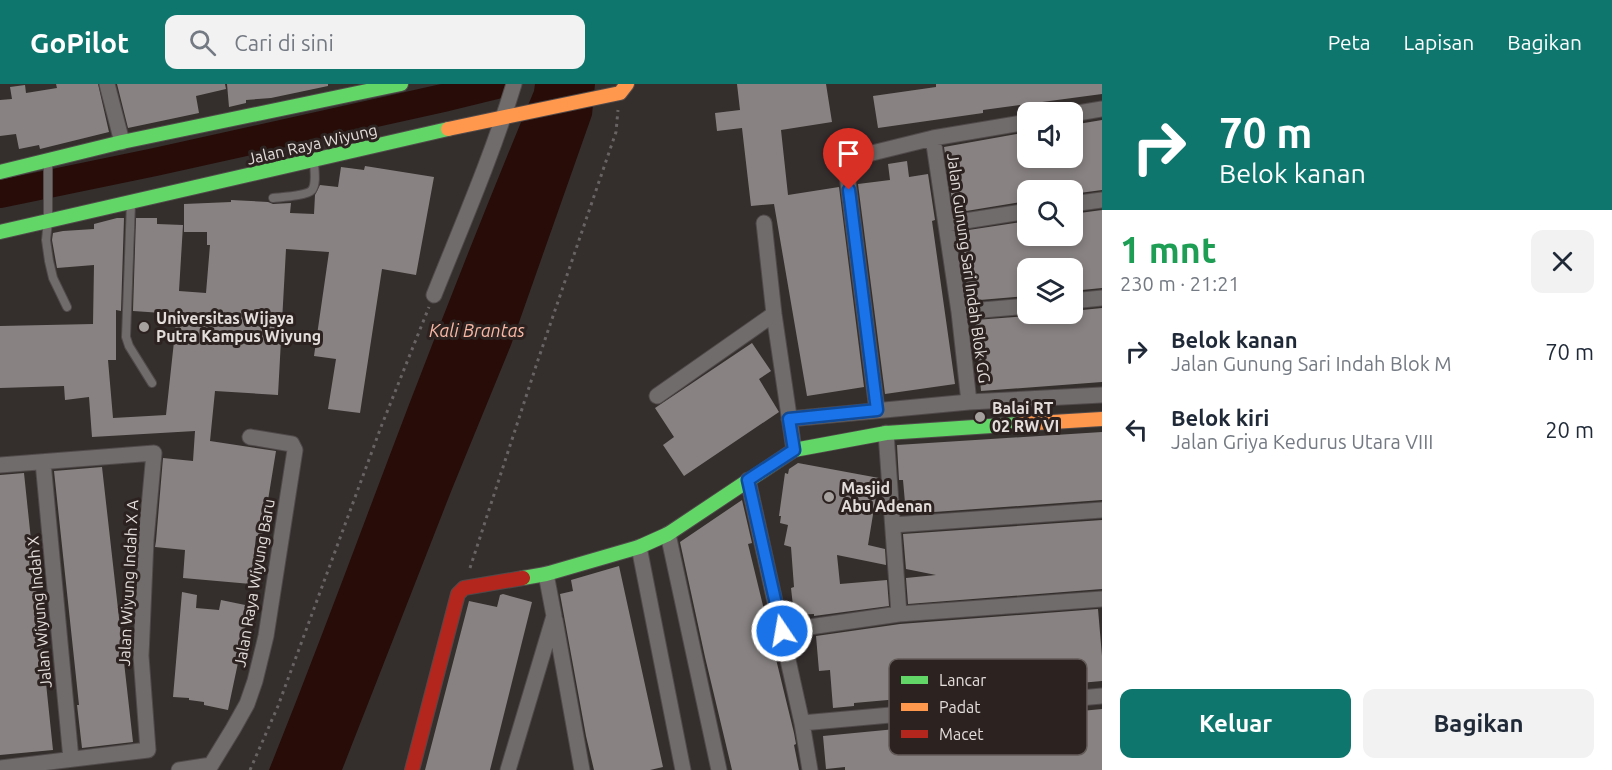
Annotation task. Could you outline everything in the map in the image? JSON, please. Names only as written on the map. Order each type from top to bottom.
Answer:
[{"type":"main road","points":[[0,172],[122,142],[401,84]]},
{"type":"main road","name":"Jalan Raya Wiyung","points":[[0,232],[48,216],[132,202],[509,112],[604,97],[624,89]]},
{"type":"main road","points":[[412,770],[458,594],[464,588],[546,574],[639,547],[668,534],[794,450],[886,433],[1102,418]]},
{"type":"street","points":[[107,84],[122,142]]},
{"type":"street","points":[[434,295],[509,112],[514,84]]},
{"type":"street","points":[[1083,112],[1102,109]]},
{"type":"street","points":[[877,410],[847,175],[848,165],[856,157],[933,138],[1017,124]]},
{"type":"street","name":"Jalan Gunung Sari Indah Blok GG","points":[[933,138],[959,312],[969,402]]},
{"type":"street","points":[[1083,203],[1102,200]]},
{"type":"street","points":[[946,224],[1017,213]]},
{"type":"street","points":[[764,223],[774,314],[794,450]]},
{"type":"street","points":[[1083,300],[1102,298]]},
{"type":"street","points":[[959,312],[1017,307]]},
{"type":"street","points":[[657,396],[774,314]]},
{"type":"street","points":[[789,419],[969,402],[1102,395]]},
{"type":"street","points":[[886,433],[899,615]]},
{"type":"street","name":"Jalan Raya Wiyung Baru","points":[[179,770],[211,767],[246,704],[255,681],[266,636],[295,450],[292,444],[250,437]]},
{"type":"street","name":"Jalan Wiyung Indah X A","points":[[43,462],[154,453],[146,540],[141,656],[148,750],[71,759]]},
{"type":"street","points":[[0,465],[43,462]]},
{"type":"street","name":"Jalan Wiyung Indah X","points":[[43,462],[71,759]]},
{"type":"street","points":[[748,480],[802,723],[810,770]]},
{"type":"street","points":[[893,525],[1102,510]]},
{"type":"street","points":[[668,534],[719,770]]},
{"type":"street","points":[[639,547],[683,770]]},
{"type":"street","points":[[546,574],[582,770]]},
{"type":"street","points":[[782,631],[899,615],[1102,599]]},
{"type":"street","points":[[508,770],[554,616]]},
{"type":"street","points":[[1087,697],[1102,696]]},
{"type":"street","points":[[802,723],[889,715]]},
{"type":"street","points":[[0,768],[71,759]]},
{"type":"lane","points":[[48,160],[46,240],[48,261],[53,278],[67,307]]},
{"type":"lane","points":[[273,198],[308,194],[314,184],[314,160]]},
{"type":"lane","points":[[132,202],[126,337],[129,346],[152,383]]},
{"type":"path","points":[[464,588],[538,360],[616,132],[624,89]]},
{"type":"path","points":[[250,770],[278,706],[381,427],[434,295]]},
{"type":"water","name":"Kali Brantas","points":[[535,84],[595,84],[592,115],[511,345],[342,770],[269,770],[425,363]]},
{"type":"building","points":[[56,84],[98,84],[109,132],[40,149],[39,145],[19,149],[16,134],[0,136],[0,100],[12,99],[10,87],[25,85],[26,93],[57,88]]},
{"type":"building","points":[[117,84],[225,84],[226,89],[196,96],[199,113],[128,128]]},
{"type":"building","points":[[227,84],[328,84],[328,86],[271,98],[246,100],[246,103],[229,107]]},
{"type":"building","points":[[737,84],[826,84],[832,122],[781,130],[788,195],[839,187],[864,387],[807,396],[774,204],[751,206],[742,128],[717,131],[715,113],[740,110]]},
{"type":"building","points":[[936,84],[1102,84],[1102,94],[1042,102],[1017,102],[1017,105],[983,110],[983,113],[878,128],[873,96],[936,87]]},
{"type":"building","points":[[1102,120],[1102,190],[1083,193],[1083,180],[1017,180],[1017,203],[954,213],[944,147],[1017,134],[1017,168],[1083,168],[1083,123]]},
{"type":"building","points":[[907,161],[909,177],[928,174],[935,220],[932,221],[955,384],[885,394],[858,184],[890,180],[888,164]]},
{"type":"building","points":[[365,166],[434,177],[416,275],[382,269],[360,413],[328,409],[336,359],[314,356],[329,252],[286,249],[278,395],[215,391],[210,441],[276,451],[262,537],[256,536],[251,584],[183,578],[185,550],[155,547],[163,458],[193,461],[195,431],[92,437],[89,397],[65,400],[64,386],[0,388],[0,326],[93,324],[94,265],[57,268],[53,233],[94,229],[94,224],[124,218],[121,311],[116,310],[116,360],[108,360],[113,418],[166,415],[177,314],[133,311],[136,218],[157,218],[157,224],[183,225],[179,291],[206,293],[210,245],[207,245],[207,232],[184,232],[184,204],[231,202],[231,200],[273,204],[291,203],[290,213],[314,214],[315,195],[320,185],[338,187],[341,167],[364,170]]},
{"type":"building","points":[[1102,210],[1102,288],[1083,290],[1083,258],[1017,258],[1017,297],[968,301],[962,231],[1017,223],[1017,246],[1083,246],[1083,213]]},
{"type":"building","points":[[1102,308],[1102,382],[981,391],[975,320],[1017,317],[1017,324],[1083,324],[1083,310]]},
{"type":"building","points":[[752,343],[771,371],[759,379],[779,412],[684,476],[663,445],[674,437],[655,408]]},
{"type":"building","points":[[1102,432],[1102,500],[906,514],[903,480],[899,480],[897,445]]},
{"type":"building","points":[[798,463],[879,478],[868,545],[885,549],[886,565],[837,555],[840,584],[887,580],[889,606],[814,616],[814,614],[794,615],[791,588],[794,587],[791,547],[784,545],[788,525],[780,523],[781,516],[779,516],[785,473],[788,474],[789,469]]},
{"type":"building","points":[[102,467],[133,742],[82,748],[54,471]]},
{"type":"building","points":[[24,473],[53,750],[0,755],[0,475]]},
{"type":"building","points":[[742,500],[752,543],[748,544],[794,733],[799,770],[732,770],[680,542]]},
{"type":"building","points":[[1102,520],[1102,589],[908,604],[906,578],[936,575],[906,569],[903,534]]},
{"type":"building","points":[[619,566],[663,767],[650,770],[594,770],[560,594],[573,591],[571,580]]},
{"type":"building","points":[[182,592],[197,595],[196,608],[219,610],[221,600],[250,606],[228,710],[204,705],[204,702],[189,700],[189,698],[173,697]]},
{"type":"building","points":[[500,595],[532,602],[490,770],[425,770],[469,601],[497,607]]},
{"type":"building","points":[[1098,609],[1102,681],[1087,682],[1087,659],[889,659],[889,700],[854,703],[854,706],[833,708],[830,670],[819,671],[816,636],[900,624]]},
{"type":"building","points":[[1102,709],[1102,770],[845,770],[845,767],[826,769],[823,736],[889,730],[889,755],[1087,755],[1087,710]]},
{"type":"waterway","points":[[0,194],[155,162],[501,84]]},
{"type":"traffic: fast","points":[[0,172],[122,142],[401,84]]},
{"type":"traffic: fast","points":[[0,232],[448,129]]},
{"type":"traffic: fast","points":[[523,578],[546,574],[639,547],[668,534],[794,450],[886,433],[1020,424]]},
{"type":"traffic: slow","points":[[448,129],[620,93],[627,84]]},
{"type":"traffic: slow","points":[[1020,424],[1102,419]]},
{"type":"traffic: jam","points":[[412,770],[458,594],[464,588],[523,578]]},
{"type":"place","name":"Universitas Wijaya Putra Kampus Wiyung","points":[[144,327]]},
{"type":"place","name":"Balai RT 02 RW VI","points":[[980,417]]},
{"type":"place","name":"Masjid Abu Adenan","points":[[829,497]]},
{"type":"route","points":[[782,631],[748,480],[794,450],[789,419],[877,410],[849,190]]}]
